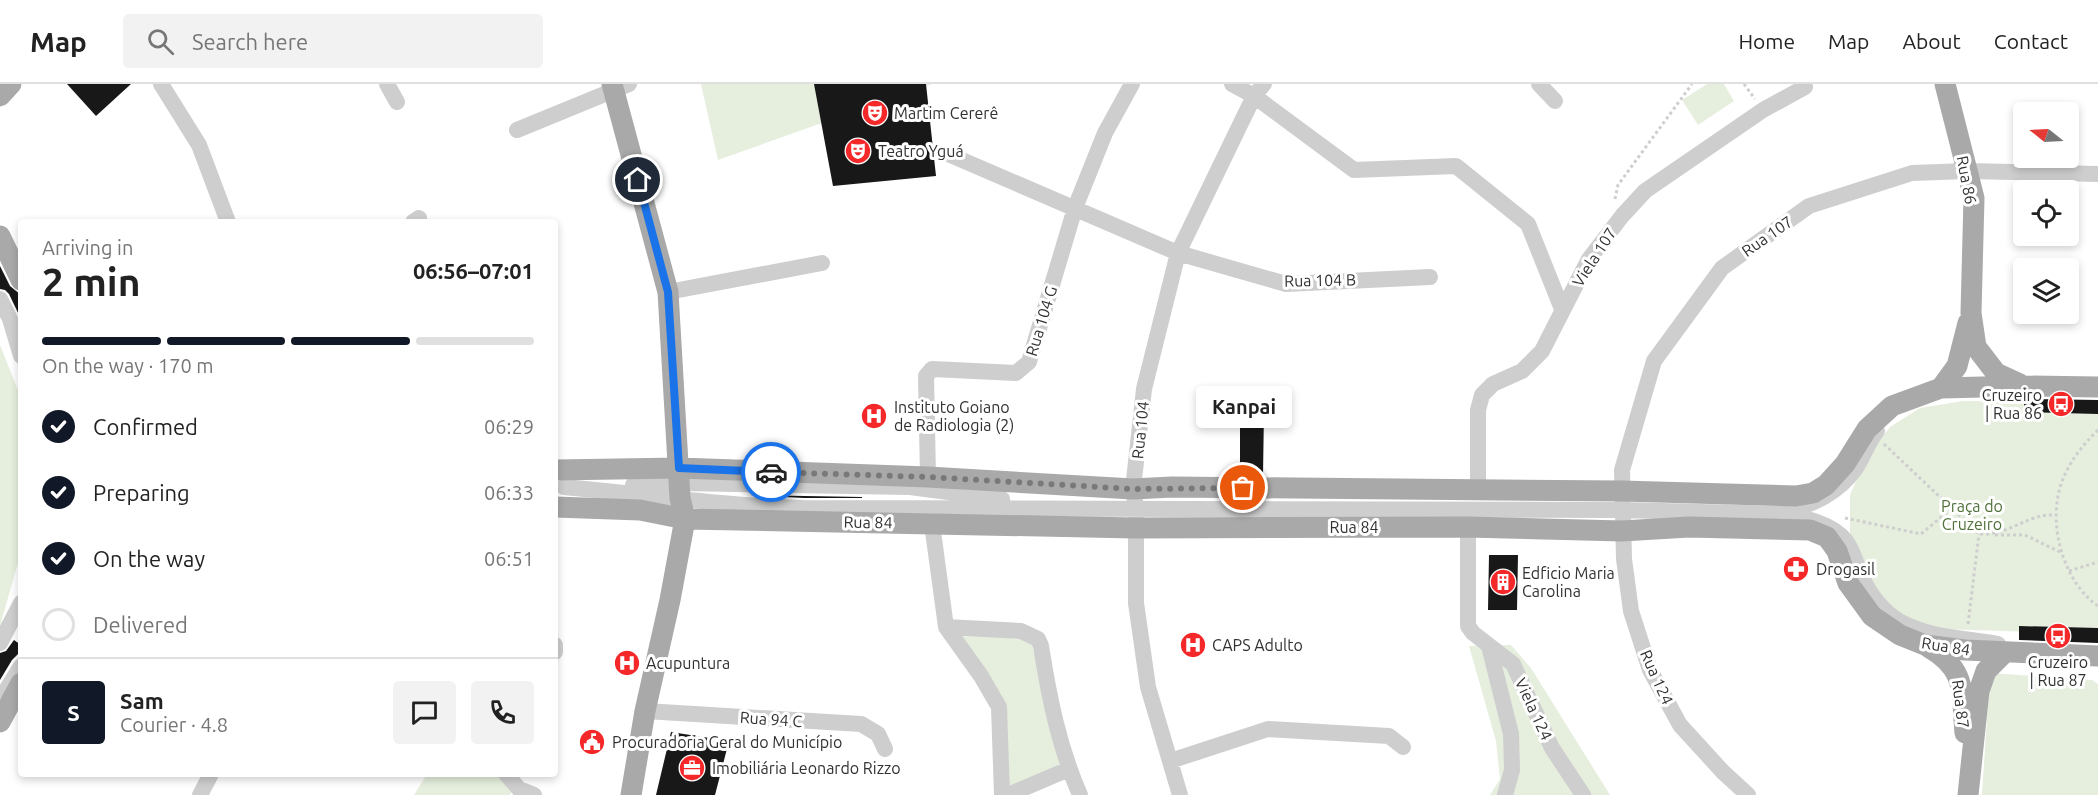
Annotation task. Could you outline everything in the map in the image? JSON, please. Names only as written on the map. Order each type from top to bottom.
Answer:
[{"type":"main road","points":[[0,96],[11,84]]},
{"type":"main road","name":"Rua 86","points":[[1945,84],[1974,198],[1971,313],[1976,346],[1996,373],[2024,386]]},
{"type":"main road","points":[[618,86],[668,292],[680,483],[685,519],[670,600],[645,711],[631,795]]},
{"type":"main road","points":[[0,236],[18,274]]},
{"type":"main road","name":"Rua 86","points":[[1941,388],[1957,366],[1971,313]]},
{"type":"main road","name":"Rua 84","points":[[558,482],[680,483],[928,477],[1135,508],[1468,527],[1813,493],[1826,485],[1845,464],[1867,429],[1892,406],[1941,388],[2098,387]]},
{"type":"main road","name":"Rua 84","points":[[558,507],[640,510],[685,519],[932,524],[1135,508],[1172,487],[1478,489],[1622,511],[1689,527],[1810,530],[1827,537],[1837,551],[1848,583],[1872,616],[1900,635],[1925,645],[2004,653],[2098,656]]},
{"type":"main road","name":"Rua 87","points":[[1925,645],[1950,661],[1960,679],[1969,787]]},
{"type":"main road","name":"Rua 87","points":[[1969,787],[1979,691],[1986,671],[2004,653]]},
{"type":"main road","points":[[0,722],[18,689]]},
{"type":"street","points":[[161,84],[199,145],[227,219]]},
{"type":"street","points":[[387,84],[398,102]]},
{"type":"street","name":"Rua 104 G","points":[[928,477],[926,376],[932,369],[1016,373],[1029,362],[1075,208],[1105,133],[1132,84]]},
{"type":"street","points":[[1232,84],[1259,90],[1354,171],[1456,166],[1528,224],[1563,309]]},
{"type":"street","points":[[1539,84],[1555,101]]},
{"type":"street","name":"Viela 107","points":[[1478,489],[1478,410],[1482,395],[1493,384],[1522,371],[1542,351],[1589,259],[1622,216],[1645,190],[1763,110],[1805,87],[1803,84]]},
{"type":"street","points":[[517,130],[618,86]]},
{"type":"street","name":"Rua 104","points":[[1180,795],[1148,687],[1136,603],[1135,508],[1144,389],[1178,253],[1259,90]]},
{"type":"street","name":"Rua 104 B","points":[[948,154],[1178,253],[1286,284],[1430,277]]},
{"type":"street","name":"Rua 107","points":[[1622,511],[1622,470],[1654,362],[1722,268],[1809,206],[1912,173],[1967,171],[2098,174]]},
{"type":"street","points":[[668,292],[822,263]]},
{"type":"street","points":[[0,299],[10,319],[18,346]]},
{"type":"street","points":[[1784,514],[1828,496],[1844,483],[1857,468],[1874,435],[1884,423],[1904,408],[1944,395],[2024,393],[2098,395]]},
{"type":"street","points":[[558,482],[680,483],[747,507],[1622,511],[1784,514],[1810,519],[1830,528],[1845,540],[1871,594],[1899,621],[1932,634],[2011,646],[2098,648]]},
{"type":"street","name":"Rua 124","points":[[1622,511],[1624,559],[1631,611],[1650,670],[1680,725],[1723,772],[1748,795]]},
{"type":"street","points":[[932,524],[946,627],[981,676],[999,707],[1002,795]]},
{"type":"street","name":"Viela 124","points":[[1468,527],[1468,626],[1473,633],[1513,664],[1552,748],[1583,795]]},
{"type":"street","points":[[0,643],[18,609]]},
{"type":"street","points":[[946,627],[1022,631],[1038,639],[1049,700],[1069,769],[1080,795]]},
{"type":"street","points":[[1489,646],[1511,734],[1512,770],[1505,795]]},
{"type":"street","points":[[0,701],[18,671]]},
{"type":"street","name":"Rua 94 C","points":[[645,711],[861,724],[878,734],[885,749]]},
{"type":"street","points":[[1170,760],[1268,729],[1389,736],[1403,747]]},
{"type":"street","points":[[1008,795],[1069,769]]},
{"type":"street","points":[[200,795],[209,777]]},
{"type":"street","points":[[510,777],[523,788]]},
{"type":"path","points":[[1622,216],[1614,207],[1618,185],[1692,84]]},
{"type":"path","points":[[2098,430],[2078,450],[2062,481],[2056,514],[2061,552],[2069,572],[2090,601],[2098,606]]},
{"type":"path","points":[[1874,435],[1979,534],[2025,535],[2061,552]]},
{"type":"path","points":[[1835,516],[1921,534],[1952,508]]},
{"type":"path","points":[[1993,535],[2045,514],[2056,514]]},
{"type":"path","points":[[1966,638],[1979,534]]},
{"type":"path","points":[[2069,572],[2098,562]]},
{"type":"green space","points":[[701,84],[932,84],[718,160]]},
{"type":"green space","points":[[1707,84],[1724,84],[1734,101],[1698,125],[1682,100]]},
{"type":"green space","points":[[0,345],[18,390],[18,563],[0,626]]},
{"type":"green space","name":"Praça do Cruzeiro","points":[[1963,401],[2098,402],[2098,634],[1940,629],[1904,618],[1877,597],[1850,534],[1850,495],[1866,458],[1890,427],[1920,408]]},
{"type":"green space","points":[[958,636],[1015,638],[1032,644],[1060,764],[1008,790],[1006,704]]},
{"type":"green space","points":[[1511,645],[1531,668],[1610,795],[1490,795],[1500,779],[1496,741],[1469,646]]},
{"type":"green space","points":[[1990,673],[2092,680],[2098,684],[2098,795],[1982,795]]},
{"type":"green space","points":[[425,777],[505,777],[515,785],[510,795],[414,795]]},
{"type":"building","points":[[67,84],[131,84],[96,116]]},
{"type":"building","name":"Martim Cererê","points":[[814,84],[926,84],[936,176],[833,186]]},
{"type":"building","points":[[0,266],[10,286],[18,293],[18,313],[9,294],[0,289]]},
{"type":"building","name":"Cruzeiro | Rua 86","points":[[2024,399],[2098,400],[2098,414],[2024,412]]},
{"type":"building","points":[[1264,410],[1263,475],[1240,473],[1240,414]]},
{"type":"building","points":[[750,495],[862,497],[862,498],[804,498]]},
{"type":"building","name":"Edficio Maria Carolina","points":[[1489,555],[1518,555],[1517,610],[1488,610]]},
{"type":"building","name":"Cruzeiro | Rua 87","points":[[2019,626],[2098,628],[2098,643],[2019,640]]},
{"type":"building","points":[[14,640],[18,643],[18,654],[0,680],[0,653],[6,651]]},
{"type":"building","name":"Imobiliária Leonardo Rizzo","points":[[671,732],[729,741],[715,795],[656,795]]},
{"type":"way so far","points":[[771,472],[928,477],[1133,489],[1243,488]]},
{"type":"place","name":"Martim Cererê","points":[[875,113]]},
{"type":"place","name":"Teatro Yguá","points":[[858,151]]},
{"type":"place","name":"Cruzeiro | Rua 86","points":[[2061,404]]},
{"type":"place","name":"Instituto Goiano de Radiologia (2)","points":[[874,416]]},
{"type":"place","name":"Kanpai","points":[[1243,488]]},
{"type":"place","name":"Drogasil","points":[[1796,569]]},
{"type":"place","name":"Edficio Maria Carolina","points":[[1503,582]]},
{"type":"place","name":"Cruzeiro | Rua 87","points":[[2058,636]]},
{"type":"place","name":"CAPS Adulto","points":[[1193,645]]},
{"type":"place","name":"Acupuntura","points":[[627,663]]},
{"type":"place","name":"Procuradoria Geral do Município","points":[[592,742]]},
{"type":"place","name":"Imobiliária Leonardo Rizzo","points":[[692,768]]},
{"type":"route","points":[[638,180],[668,292],[679,468],[771,472]]}]
